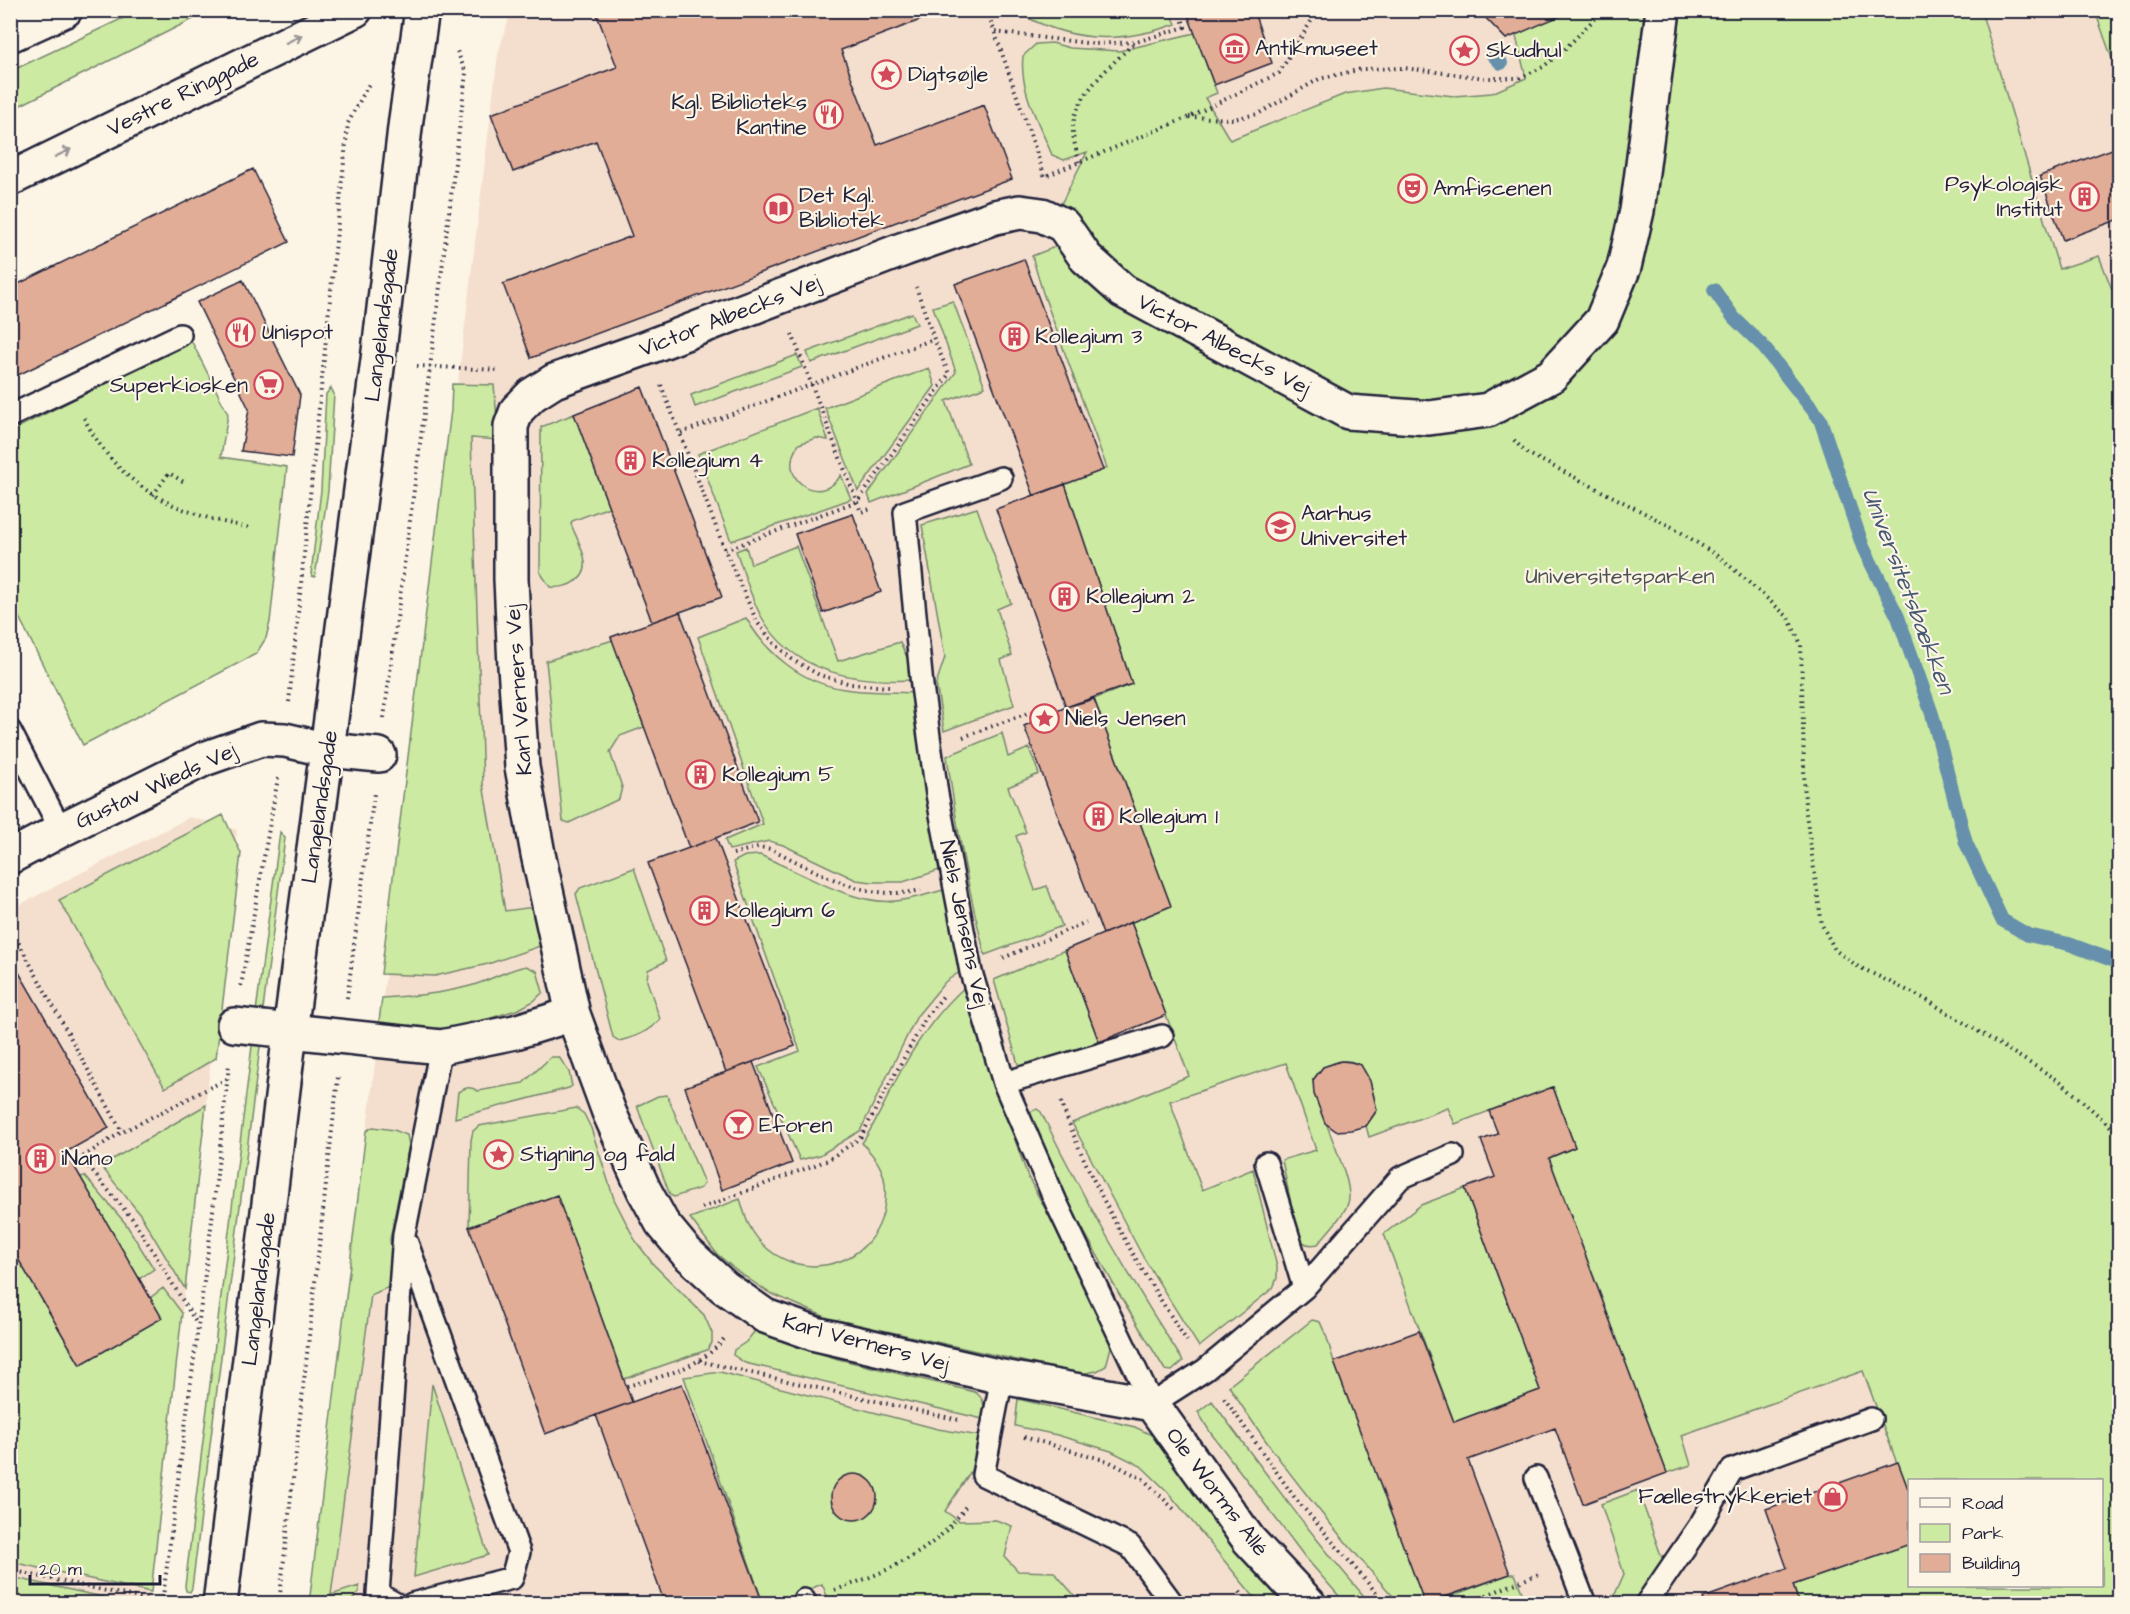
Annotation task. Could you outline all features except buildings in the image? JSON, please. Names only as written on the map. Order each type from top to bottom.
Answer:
[{"type":"street","points":[[10,35],[65,10]]},
{"type":"street","name":"Vestre Ringgade","points":[[10,179],[355,10]]},
{"type":"street","name":"Langelandsgade","points":[[220,1604],[290,1032],[378,360],[406,119],[422,10]]},
{"type":"street","name":"Victor Albecks Vej","points":[[554,381],[904,249],[995,217],[1020,212],[1042,215],[1063,225],[1086,258],[1123,291],[1348,412],[1429,418],[1488,410],[1551,376],[1602,320],[1624,267],[1637,211],[1664,10]]},
{"type":"street","name":"Karl Verners Vej","points":[[554,381],[532,395],[517,410],[511,426],[511,579],[522,767],[538,854],[573,1014],[609,1112],[644,1190],[662,1223],[686,1252],[724,1287],[765,1316],[816,1334],[1002,1377],[1152,1404]]},
{"type":"street","name":"Gustav Wieds Vej","points":[[10,857],[204,759],[261,739],[285,740],[328,750],[379,755]]},
{"type":"street","points":[[234,1025],[441,1047],[515,1032],[573,1014]]},
{"type":"street","name":"Ole Worms Allé","points":[[1152,1404],[1249,1540],[1309,1604]]},
{"type":"lane","points":[[10,416],[180,335]]},
{"type":"lane","name":"Niels Jensens Vej","points":[[1001,478],[905,513],[922,686],[937,794],[971,972],[1004,1083],[1056,1202],[1152,1404]]},
{"type":"lane","points":[[10,731],[61,830]]},
{"type":"lane","points":[[1004,1083],[1162,1036]]},
{"type":"lane","points":[[396,1604],[378,1594],[404,1234],[441,1047]]},
{"type":"lane","points":[[1152,1404],[1205,1370],[1304,1288],[1400,1178],[1418,1168],[1453,1155]]},
{"type":"lane","points":[[1266,1163],[1304,1288]]},
{"type":"lane","points":[[404,1234],[519,1552],[512,1578],[412,1604]]},
{"type":"lane","points":[[1002,1377],[983,1475],[1130,1546],[1173,1604]]},
{"type":"lane","points":[[1646,1604],[1700,1525],[1732,1470],[1871,1419]]},
{"type":"lane","points":[[1536,1478],[1585,1604]]},
{"type":"path","points":[[987,10],[1063,225]]},
{"type":"path","points":[[995,32],[1095,44],[1136,42],[1185,27],[1179,10]]},
{"type":"path","points":[[1045,177],[1189,117],[1279,73],[1318,10]]},
{"type":"path","points":[[1189,117],[1233,119],[1258,114],[1319,79],[1362,69],[1404,68],[1486,78],[1519,78],[1543,67],[1565,49],[1603,10]]},
{"type":"path","points":[[279,1604],[342,1035],[430,369],[466,73],[453,42]]},
{"type":"path","points":[[1079,162],[1073,132],[1077,108],[1098,78],[1136,42]]},
{"type":"path","points":[[10,1570],[162,1603],[212,1220],[234,1025],[285,740],[348,123],[370,82]]},
{"type":"path","points":[[725,550],[858,501],[949,374],[934,339],[904,249]]},
{"type":"path","points":[[778,298],[861,513],[873,508]]},
{"type":"path","points":[[681,433],[934,339]]},
{"type":"path","points":[[646,348],[725,550],[757,622],[774,643],[793,660],[819,675],[852,684],[888,687],[922,686]]},
{"type":"path","points":[[430,369],[505,371]]},
{"type":"path","points":[[70,387],[86,423],[102,449],[117,466],[153,495],[182,510],[212,520],[251,528]]},
{"type":"path","points":[[1488,410],[1525,452],[1674,528],[1721,558],[1788,617],[1801,644],[1805,807],[1822,925],[1835,950],[1857,966],[1925,999],[2061,1082],[2120,1135]]},
{"type":"path","points":[[153,495],[169,473],[184,482]]},
{"type":"path","points":[[931,749],[1036,710]]},
{"type":"path","points":[[733,854],[758,847],[771,849],[858,889],[888,894],[954,882]]},
{"type":"path","points":[[662,1223],[828,1161],[860,1138],[927,1017],[946,991],[971,972],[1086,922]]},
{"type":"path","points":[[10,927],[122,1132]]},
{"type":"path","points":[[1049,1070],[1073,1138],[1139,1267],[1205,1370],[1295,1498],[1386,1604]]},
{"type":"path","points":[[73,1163],[122,1132],[227,1079]]},
{"type":"path","points":[[81,1158],[135,1222],[197,1324]]},
{"type":"path","points":[[627,1386],[699,1361],[722,1342],[749,1305]]},
{"type":"path","points":[[805,1602],[873,1577],[903,1563],[936,1540],[960,1515],[983,1475]]},
{"type":"path","points":[[1464,1604],[1568,1562]]},
{"type":"shaded area","name":"Aarhus Universitet","points":[[511,11],[2119,11],[2119,1603],[309,1604],[498,54]]},
{"type":"shaded area","points":[[190,817],[237,830],[149,1603],[11,1604],[11,909]]},
{"type":"green space","points":[[138,11],[209,11],[11,110],[11,71]]},
{"type":"green space","points":[[1015,11],[1170,11],[1176,24],[1134,35],[1094,37],[1055,29]]},
{"type":"green space","name":"Universitetsparken","points":[[1510,11],[1981,11],[2059,269],[2099,256],[2119,307],[2119,1603],[1799,1603],[1793,1585],[1908,1544],[1908,1587],[2103,1587],[2103,1479],[1908,1479],[1908,1493],[1863,1371],[1682,1435],[1691,1465],[1667,1473],[1549,1158],[1575,1147],[1553,1087],[1455,1124],[1448,1108],[1369,1137],[1366,1126],[1377,1110],[1366,1073],[1354,1062],[1334,1063],[1325,1068],[1313,1080],[1349,1193],[1348,1203],[1339,1219],[1318,1244],[1311,1245],[1303,1242],[1297,1234],[1282,1160],[1316,1150],[1286,1063],[1170,1101],[1202,1190],[1253,1169],[1277,1267],[1277,1278],[1273,1288],[1199,1347],[1143,1257],[1072,1123],[1189,1076],[1131,922],[1171,906],[1094,699],[1132,684],[1065,484],[1107,468],[1043,293],[1032,256],[1088,234],[1058,210],[1087,152],[1064,160],[1052,155],[1027,94],[1023,56],[1036,44],[1052,43],[1070,48],[1119,51],[1195,33],[1217,93],[1205,98],[1230,140],[1345,94],[1383,88],[1454,96],[1492,93],[1526,78]]},
{"type":"green space","points":[[2095,11],[2119,11],[2119,65],[2115,67]]},
{"type":"green space","points":[[953,301],[985,387],[946,401],[969,464],[871,503],[868,494],[956,372],[933,307]]},
{"type":"green space","points":[[912,313],[917,324],[811,363],[807,352]]},
{"type":"green space","points":[[191,340],[228,414],[221,457],[287,467],[270,622],[266,638],[256,654],[83,745],[11,601],[11,431]]},
{"type":"green space","points":[[797,355],[802,367],[695,407],[691,395]]},
{"type":"green space","points":[[929,368],[935,386],[858,491],[825,408]]},
{"type":"green space","points":[[452,384],[494,385],[499,440],[471,438],[483,784],[505,911],[534,907],[543,945],[488,964],[435,976],[381,974],[451,410]]},
{"type":"green space","points":[[331,388],[334,394],[328,491],[315,577],[311,574],[321,490],[326,394]]},
{"type":"green space","points":[[817,408],[828,440],[816,438],[799,444],[793,456],[792,468],[796,478],[803,485],[812,489],[822,489],[832,485],[841,475],[851,499],[731,541],[698,454]]},
{"type":"green space","points":[[574,414],[609,507],[572,521],[571,524],[584,556],[584,571],[573,583],[562,587],[550,587],[540,572],[541,427]]},
{"type":"green space","points":[[977,508],[1011,603],[997,609],[1012,655],[1001,660],[1014,705],[944,731],[936,684],[945,657],[922,525]]},
{"type":"green space","points":[[796,546],[838,661],[900,642],[917,680],[872,679],[828,671],[790,651],[774,636],[757,608],[736,551],[746,547],[751,564]]},
{"type":"green space","points":[[746,618],[775,655],[787,665],[814,680],[829,686],[853,690],[914,693],[940,870],[903,882],[872,882],[856,880],[783,845],[769,841],[729,850],[725,840],[763,824],[698,637]]},
{"type":"green space","points":[[613,640],[644,727],[620,736],[610,752],[622,787],[619,799],[569,823],[563,821],[546,661]]},
{"type":"green space","points":[[1002,733],[1008,757],[1029,748],[1039,774],[1008,787],[1026,832],[1016,836],[1035,890],[1047,886],[1062,926],[985,955],[963,856],[947,756]]},
{"type":"green space","points":[[223,815],[241,853],[216,1058],[165,1088],[59,900]]},
{"type":"green space","points":[[280,832],[285,838],[261,1025],[255,1019]]},
{"type":"green space","points":[[760,855],[844,893],[879,901],[895,901],[950,888],[964,969],[945,982],[917,1016],[860,1131],[820,1155],[800,1160],[758,1067],[800,1051],[733,862],[745,856]]},
{"type":"green space","points":[[634,868],[666,961],[648,970],[647,981],[660,1019],[641,1033],[619,1041],[613,1037],[576,894],[580,888]]},
{"type":"green space","points":[[1065,950],[1099,1042],[1020,1071],[994,980]]},
{"type":"green space","points":[[526,966],[537,971],[543,992],[534,1001],[519,1009],[445,1033],[378,1029],[382,998],[459,989]]},
{"type":"green space","points":[[967,985],[987,1066],[1028,1177],[1114,1336],[1106,1366],[1097,1371],[1080,1374],[828,1318],[768,1292],[737,1271],[717,1254],[690,1218],[740,1199],[749,1225],[764,1246],[783,1259],[805,1265],[827,1265],[848,1258],[865,1245],[878,1226],[885,1201],[885,1192],[881,1169],[876,1159],[862,1143],[916,1046],[939,1014]]},
{"type":"green space","points":[[253,1038],[261,1039],[190,1592],[186,1591],[185,1586]]},
{"type":"green space","points":[[551,1057],[559,1057],[569,1072],[572,1086],[569,1088],[455,1118],[458,1092],[468,1088],[478,1091],[523,1083]]},
{"type":"green space","points":[[667,1095],[704,1183],[701,1188],[674,1197],[670,1195],[637,1106],[658,1096]]},
{"type":"green space","points":[[206,1105],[185,1289],[140,1214],[101,1166]]},
{"type":"green space","points":[[576,1108],[584,1114],[591,1128],[614,1199],[635,1240],[653,1264],[704,1315],[712,1333],[712,1343],[707,1350],[624,1379],[557,1196],[469,1227],[473,1131],[479,1126]]},
{"type":"green space","points":[[1037,1109],[1041,1112],[1108,1239],[1183,1361],[1172,1371],[1165,1370],[1119,1294],[1061,1190],[1029,1116],[1029,1112]]},
{"type":"green space","points":[[373,1127],[394,1130],[407,1135],[409,1145],[390,1239],[395,1284],[371,1295],[331,1595],[359,1586],[359,1592],[349,1603],[309,1604],[366,1131]]},
{"type":"green space","points":[[85,1176],[126,1224],[154,1269],[139,1279],[80,1177]]},
{"type":"green space","points":[[1465,1188],[1540,1390],[1454,1422],[1384,1234],[1421,1205]]},
{"type":"green space","points":[[10,1245],[80,1365],[161,1318],[150,1298],[163,1288],[182,1313],[151,1592],[11,1562]]},
{"type":"green space","points":[[1312,1320],[1320,1322],[1327,1338],[1425,1603],[1399,1603],[1309,1498],[1229,1386]]},
{"type":"green space","points":[[755,1331],[834,1358],[975,1392],[984,1404],[983,1419],[745,1363],[733,1355],[734,1350],[746,1342]]},
{"type":"green space","points":[[720,1372],[938,1429],[980,1436],[971,1471],[945,1511],[959,1521],[996,1520],[1012,1526],[1005,1557],[1018,1571],[1054,1572],[1081,1603],[830,1603],[822,1584],[776,1603],[763,1603],[684,1377]]},
{"type":"green space","points":[[432,1384],[488,1555],[414,1577]]},
{"type":"green space","points":[[1018,1399],[1135,1427],[1160,1439],[1294,1603],[1259,1603],[1167,1491],[1141,1466],[1111,1451],[1057,1435],[1015,1426]]},
{"type":"green space","points":[[1212,1401],[1309,1529],[1370,1603],[1345,1603],[1305,1557],[1210,1432],[1198,1412]]},
{"type":"green space","points":[[1638,1490],[1663,1561],[1661,1568],[1633,1603],[1611,1603],[1624,1574],[1601,1504]]},
{"type":"green space","points":[[1515,1574],[1526,1603],[1429,1604]]},
{"type":"green space","points":[[11,1577],[103,1597],[120,1603],[11,1603]]},
{"type":"waterway","points":[[1493,55],[1501,63]]},
{"type":"waterway","name":"Universitetsbækken","points":[[1714,290],[1734,318],[1761,344],[1820,419],[1863,547],[1898,617],[1932,714],[1966,843],[2002,920],[2028,935],[2069,944],[2120,963]]},
{"type":"place","name":"Antikmuseet","points":[[1234,48]]},
{"type":"place","name":"Skudhul","points":[[1465,50]]},
{"type":"place","name":"Digtsøjle","points":[[887,74]]},
{"type":"place","name":"Kgl. Biblioteks Kantine","points":[[828,115]]},
{"type":"place","name":"Amfiscenen","points":[[1412,188]]},
{"type":"place","name":"Psykologisk Institut","points":[[2084,197]]},
{"type":"place","name":"Det Kgl. Bibliotek","points":[[778,208]]},
{"type":"place","name":"Unispot","points":[[241,332]]},
{"type":"place","name":"Kollegium 3","points":[[1014,336]]},
{"type":"place","name":"Superkiosken","points":[[269,385]]},
{"type":"place","name":"Kollegium 4","points":[[631,460]]},
{"type":"place","name":"Aarhus Universitet","points":[[1280,526]]},
{"type":"place","name":"Kollegium 2","points":[[1065,596]]},
{"type":"place","name":"Niels Jensen","points":[[1044,718]]},
{"type":"place","name":"Kollegium 5","points":[[701,774]]},
{"type":"place","name":"Kollegium 1","points":[[1098,816]]},
{"type":"place","name":"Kollegium 6","points":[[704,910]]},
{"type":"place","name":"Eforen","points":[[738,1125]]},
{"type":"place","name":"Stigning og fald","points":[[499,1154]]},
{"type":"place","name":"iNano","points":[[40,1158]]},
{"type":"place","name":"Fællestrykkeriet","points":[[1833,1496]]}]
